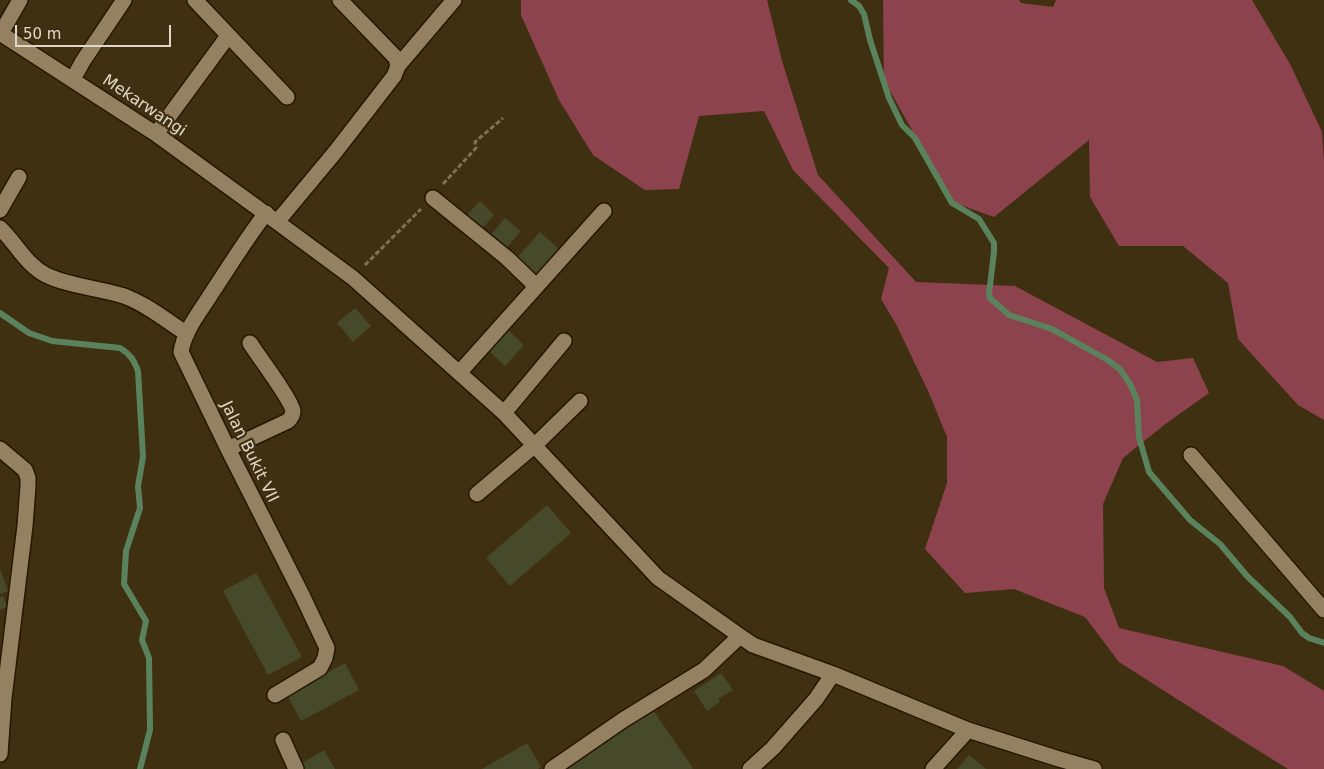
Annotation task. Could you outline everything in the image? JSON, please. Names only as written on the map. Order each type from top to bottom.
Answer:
[{"type":"street","points":[[0,33],[20,0]]},
{"type":"street","points":[[73,79],[124,0]]},
{"type":"street","points":[[195,0],[287,98]]},
{"type":"street","points":[[340,0],[396,58],[398,66]]},
{"type":"street","name":"Jalan Bukit VII","points":[[275,695],[320,668],[325,658],[326,648],[181,352],[182,344],[186,334],[248,237],[272,217],[336,152],[394,76],[398,66],[454,0]]},
{"type":"street","name":"Mekarwangi","points":[[0,33],[156,134],[353,278],[504,413],[658,578],[753,645],[833,674],[968,730],[1059,760],[1094,769]]},
{"type":"street","points":[[156,134],[228,36]]},
{"type":"street","points":[[0,210],[20,177]]},
{"type":"street","points":[[432,198],[507,258],[536,286]]},
{"type":"street","points":[[459,373],[604,211]]},
{"type":"street","points":[[0,228],[32,266],[45,275],[126,297],[142,305],[186,334]]},
{"type":"street","points":[[504,413],[564,341]]},
{"type":"street","points":[[228,450],[288,421],[293,412],[284,394],[250,343]]},
{"type":"street","points":[[477,494],[535,445],[580,401]]},
{"type":"street","points":[[0,449],[25,470],[28,486],[25,526],[4,698],[0,754]]},
{"type":"street","points":[[1191,455],[1324,610]]},
{"type":"street","points":[[552,769],[623,720],[704,670],[740,636]]},
{"type":"street","points":[[750,769],[773,748],[816,698],[833,674]]},
{"type":"street","points":[[933,769],[968,730]]},
{"type":"street","points":[[283,740],[296,769]]},
{"type":"shaded area","points":[[521,0],[767,0],[782,61],[818,175],[916,282],[1015,286],[1157,362],[1193,358],[1209,393],[1164,425],[1123,458],[1103,504],[1104,588],[1119,628],[1283,666],[1324,691],[1324,769],[1288,769],[1235,736],[1119,662],[1085,617],[1014,589],[965,593],[925,549],[947,483],[947,437],[929,393],[896,324],[881,299],[889,268],[793,170],[764,111],[699,116],[679,189],[645,190],[593,155],[559,100],[521,15]]},
{"type":"shaded area","points":[[883,0],[1019,0],[1021,3],[1053,7],[1056,0],[1252,0],[1290,64],[1322,132],[1324,162],[1324,420],[1298,405],[1238,339],[1228,283],[1183,246],[1119,246],[1090,197],[1089,140],[994,217],[952,202],[884,80]]},
{"type":"building","points":[[480,201],[494,215],[481,230],[466,216]]},
{"type":"building","points":[[505,218],[521,231],[506,249],[490,236]]},
{"type":"building","points":[[540,232],[560,250],[533,279],[514,261]]},
{"type":"building","points":[[355,308],[371,326],[353,342],[337,323]]},
{"type":"building","points":[[507,329],[524,345],[505,366],[488,350]]},
{"type":"building","points":[[547,505],[571,533],[510,586],[486,558]]},
{"type":"building","points":[[0,569],[8,591],[0,594]]},
{"type":"building","points":[[256,573],[302,657],[268,675],[223,591]]},
{"type":"building","points":[[3,596],[7,607],[0,610],[0,597]]},
{"type":"building","points":[[345,663],[359,690],[301,721],[287,695]]},
{"type":"building","points":[[721,673],[733,690],[718,699],[720,702],[707,711],[694,691]]},
{"type":"building","points":[[653,710],[692,769],[567,769]]},
{"type":"building","points":[[527,743],[541,767],[538,769],[482,769]]},
{"type":"building","points":[[324,750],[335,769],[299,769],[297,766]]},
{"type":"building","points":[[969,755],[986,769],[957,769]]},
{"type":"waterway","points":[[851,0],[859,6],[864,14],[870,40],[889,98],[902,125],[915,138],[952,203],[979,219],[994,243],[990,298],[1009,315],[1052,329],[1106,359],[1120,369],[1130,384],[1137,400],[1139,437],[1149,472],[1190,520],[1220,544],[1247,576],[1290,617],[1302,633],[1309,638],[1324,643]]},
{"type":"waterway","points":[[0,313],[29,333],[52,341],[120,348],[131,358],[138,371],[143,457],[138,486],[140,508],[126,551],[124,584],[146,621],[142,640],[149,658],[150,730],[140,769]]}]
